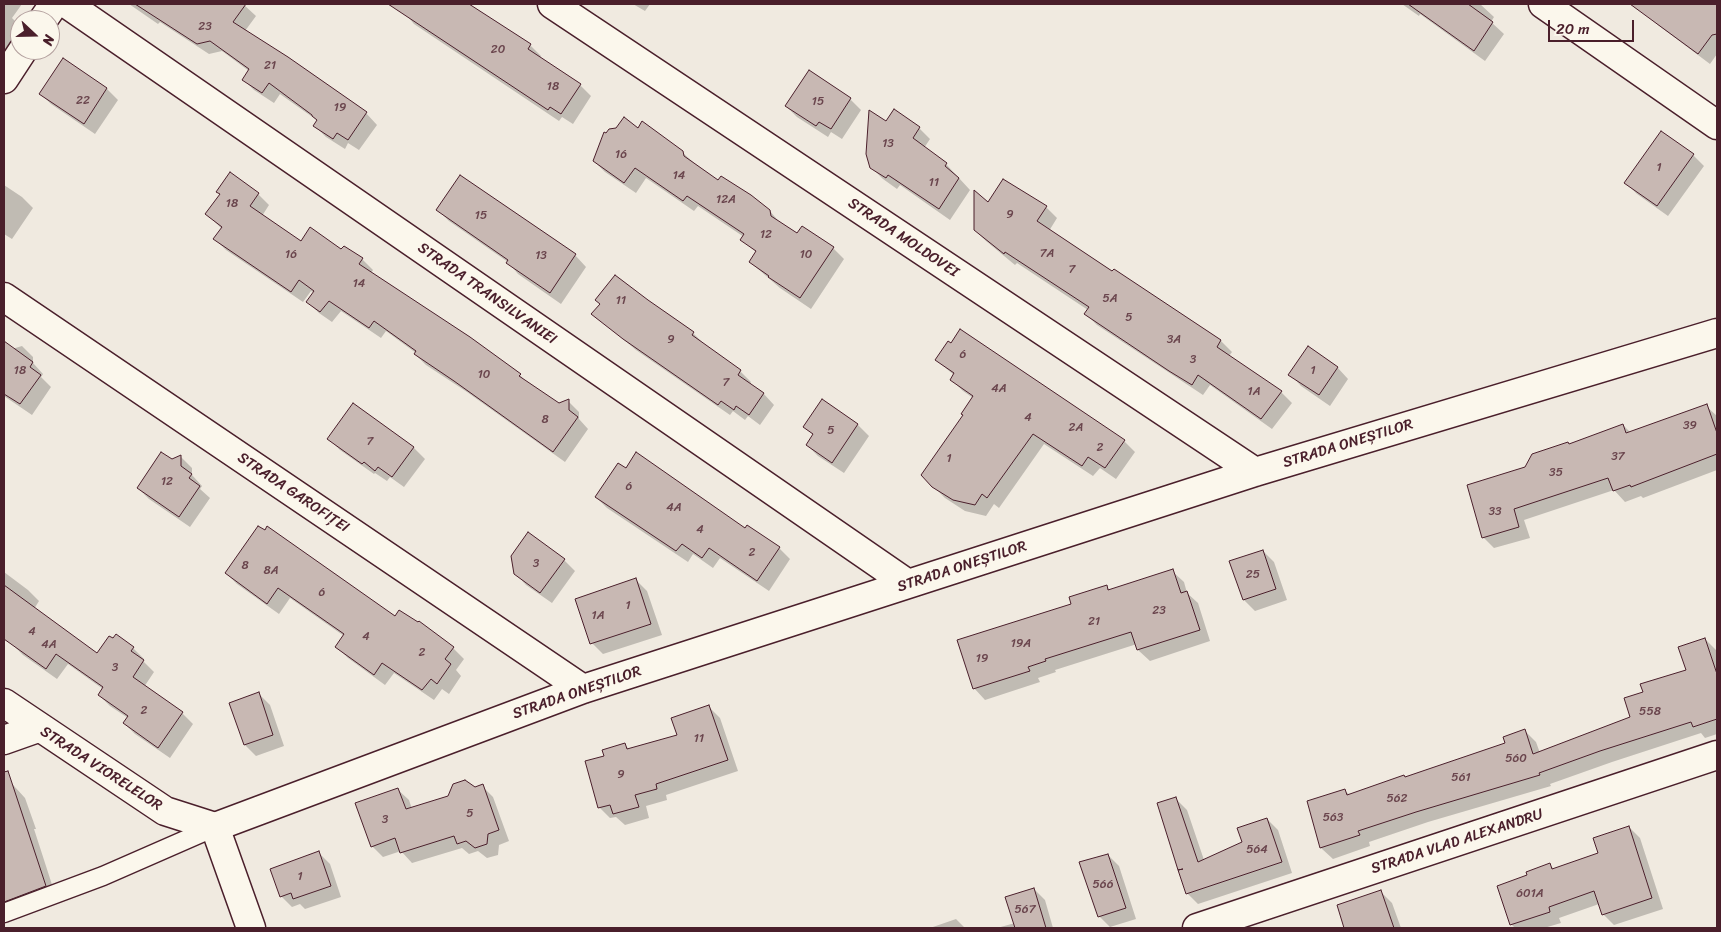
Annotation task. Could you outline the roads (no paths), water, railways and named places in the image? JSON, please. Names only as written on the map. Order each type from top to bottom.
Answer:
[{"type":"street","name":"STRADA TRANSILVANIEI","points":[[67,4],[908,584]]},
{"type":"street","name":"STRADA MOLDOVEI","points":[[552,4],[1255,472]]},
{"type":"street","points":[[1543,4],[1717,125]]},
{"type":"street","points":[[4,80],[17,60]]},
{"type":"street","name":"STRADA GAROFIȚEI","points":[[4,296],[583,689]]},
{"type":"street","name":"STRADA ONEȘTILOR","points":[[215,826],[583,689],[1255,472],[1717,333]]},
{"type":"street","name":"STRADA VIORELELOR","points":[[4,703],[38,728],[165,811],[215,826]]},
{"type":"street","points":[[4,740],[38,728]]},
{"type":"street","name":"STRADA VLAD ALEXANDRU","points":[[1197,928],[1717,755]]},
{"type":"street","points":[[215,826],[252,928]]},
{"type":"lane","points":[[4,913],[103,876],[215,826]]}]
